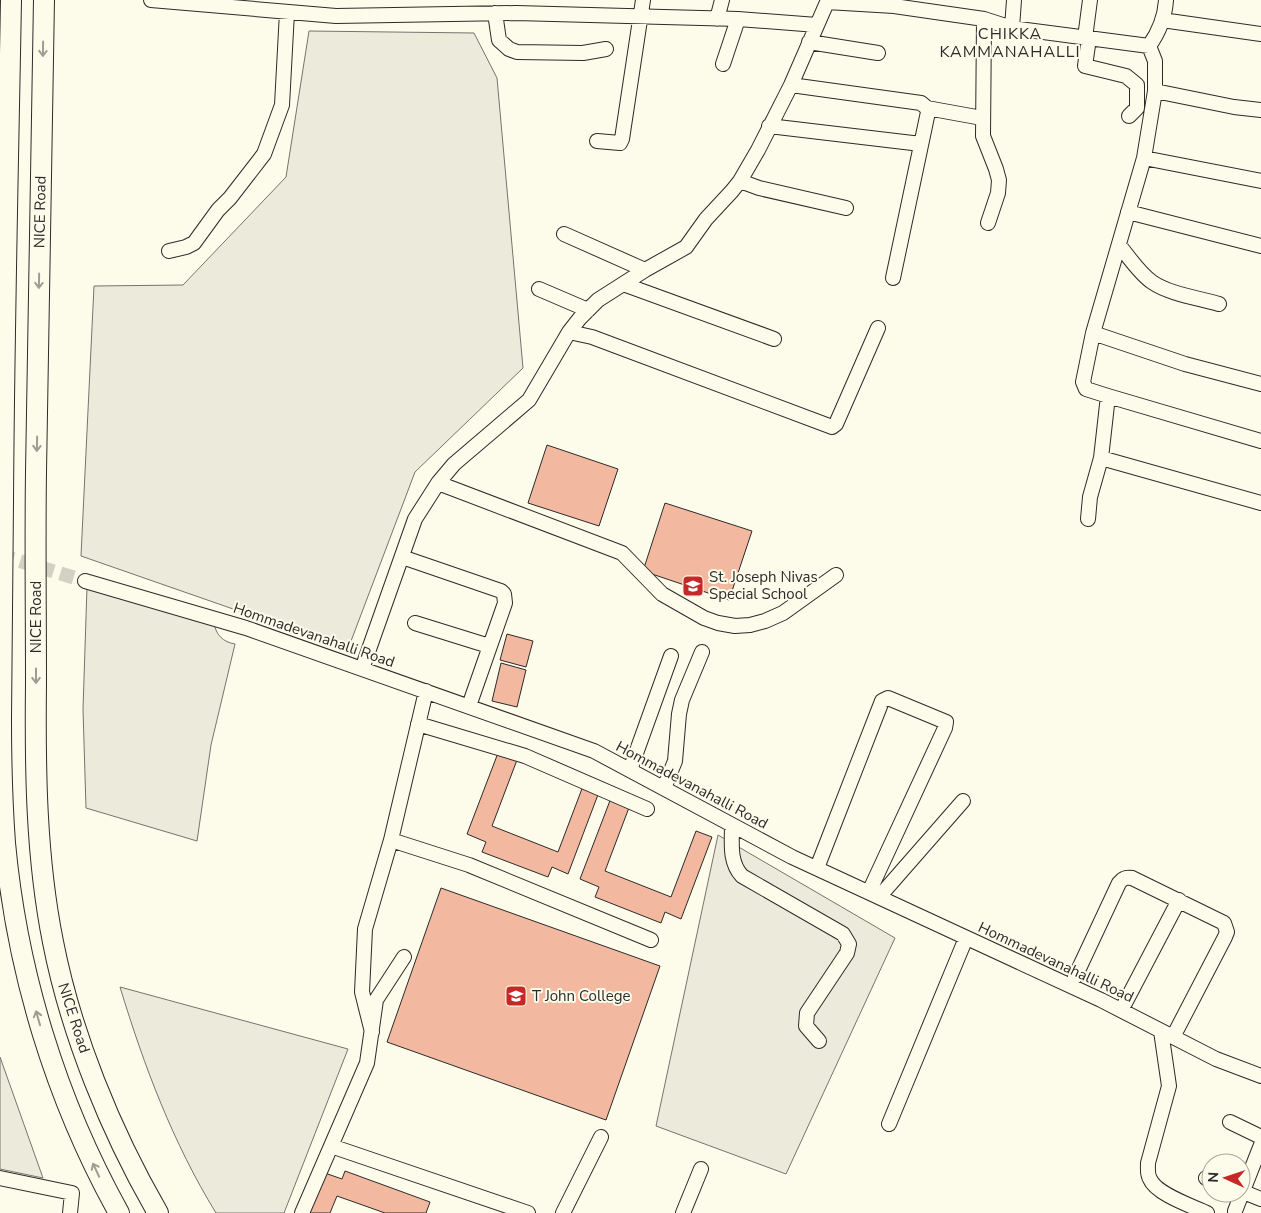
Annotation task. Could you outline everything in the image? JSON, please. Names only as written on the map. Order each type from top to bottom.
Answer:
[{"type":"highway","points":[[11,0],[1,662],[2,777],[5,843],[20,947],[45,1042],[80,1134],[104,1187],[119,1213]]},
{"type":"highway","name":"NICE Road","points":[[44,0],[36,528],[38,830],[52,940],[63,988],[78,1035],[126,1154],[158,1213]]},
{"type":"street","points":[[151,0],[336,16],[495,14],[641,16],[738,19],[817,25]]},
{"type":"street","points":[[597,141],[616,143],[622,139],[643,0]]},
{"type":"street","points":[[717,19],[722,0]]},
{"type":"street","points":[[1012,28],[1014,0]]},
{"type":"street","points":[[1090,0],[1086,66],[1126,76],[1137,85],[1137,108],[1130,116]]},
{"type":"street","points":[[1148,46],[1157,34],[1166,0]]},
{"type":"street","points":[[362,669],[415,519],[438,483],[454,464],[529,400],[569,332],[598,300],[686,247],[706,219],[740,181],[791,85],[828,1],[894,6],[930,6],[1012,28],[1148,46]]},
{"type":"street","points":[[170,251],[194,243],[218,210],[264,154],[282,105],[288,12]]},
{"type":"street","points":[[495,14],[499,40],[509,49],[517,52],[583,53],[606,49]]},
{"type":"street","points":[[723,64],[738,19]]},
{"type":"street","points":[[984,19],[983,136],[996,169],[998,180],[998,192],[988,223]]},
{"type":"street","points":[[1162,20],[1261,34]]},
{"type":"street","points":[[809,42],[878,53]]},
{"type":"street","points":[[1148,46],[1155,60],[1155,91],[1144,158],[1093,333],[1083,382],[1084,386],[1086,389],[1108,396],[1261,441]]},
{"type":"street","points":[[791,85],[921,103],[927,108],[982,118]]},
{"type":"street","points":[[1155,91],[1234,107],[1261,110]]},
{"type":"street","points":[[893,278],[928,112],[927,108]]},
{"type":"street","points":[[769,126],[921,144]]},
{"type":"street","points":[[1144,158],[1261,181]]},
{"type":"street","points":[[740,181],[759,188],[846,208]]},
{"type":"street","points":[[1128,212],[1261,246]]},
{"type":"street","points":[[564,234],[646,270]]},
{"type":"street","points":[[1119,245],[1151,282],[1162,288],[1219,304]]},
{"type":"street","points":[[623,284],[774,339]]},
{"type":"street","points":[[539,289],[588,310]]},
{"type":"street","points":[[569,332],[592,337],[832,427],[836,424],[878,328]]},
{"type":"street","points":[[1093,333],[1185,364],[1261,384]]},
{"type":"street","points":[[1088,519],[1090,497],[1101,458],[1108,396]]},
{"type":"street","points":[[1101,458],[1261,503]]},
{"type":"street","points":[[438,483],[622,554],[662,594],[704,618],[718,623],[735,626],[765,621],[783,613],[836,575]]},
{"type":"street","points":[[402,557],[501,591],[504,594],[505,603],[469,706]]},
{"type":"street","name":"Hommadevanahalli Road","points":[[85,581],[246,628],[594,751],[817,868],[1101,1000],[1216,1059],[1261,1076]]},
{"type":"street","points":[[415,623],[490,646]]},
{"type":"street","points":[[664,788],[675,761],[682,700],[702,652]]},
{"type":"street","points":[[630,770],[671,656]]},
{"type":"street","points":[[372,1032],[362,992],[365,929],[391,840],[426,691]]},
{"type":"street","points":[[817,868],[882,701],[888,698],[946,722],[874,895]]},
{"type":"street","points":[[418,724],[525,756],[647,809]]},
{"type":"street","points":[[874,895],[963,801]]},
{"type":"street","points":[[732,825],[733,862],[742,876],[843,934],[849,944],[847,953],[807,1013],[806,1026],[819,1041]]},
{"type":"street","points":[[391,840],[469,865],[651,940]]},
{"type":"street","points":[[1075,978],[1122,879],[1132,878],[1224,923],[1227,932],[1167,1034],[1169,1086],[1148,1163],[1150,1180],[1155,1187],[1207,1213]]},
{"type":"street","points":[[1125,1004],[1179,900]]},
{"type":"street","points":[[889,1124],[966,938]]},
{"type":"street","points":[[302,1213],[367,1063],[376,1000],[404,957]]},
{"type":"street","points":[[1230,1122],[1261,1137]]},
{"type":"street","points":[[563,1213],[601,1137]]},
{"type":"street","points":[[1251,1168],[1261,1145]]},
{"type":"street","points":[[331,1146],[528,1213]]},
{"type":"street","points":[[683,1213],[700,1169]]},
{"type":"street","points":[[0,1178],[72,1193],[70,1213]]},
{"type":"street","points":[[1235,1211],[1237,1203]]},
{"type":"shaded area","points":[[309,31],[474,33],[497,78],[523,368],[415,472],[348,649],[81,556],[94,286],[183,285],[286,177]]},
{"type":"shaded area","points":[[87,587],[214,623],[216,631],[221,637],[227,642],[235,644],[211,745],[197,841],[86,808],[83,709]]},
{"type":"shaded area","points":[[718,835],[895,938],[786,1174],[656,1126]]},
{"type":"shaded area","points":[[120,987],[348,1049],[284,1213],[216,1213],[173,1132],[139,1046]]},
{"type":"shaded area","points":[[0,1057],[43,1178],[0,1169]]},
{"type":"building","points":[[547,445],[618,469],[599,526],[528,503]]},
{"type":"building","points":[[665,503],[752,531],[729,600],[643,571]]},
{"type":"building","points":[[507,634],[533,641],[526,667],[500,660]]},
{"type":"building","points":[[501,663],[526,670],[517,707],[492,701]]},
{"type":"building","points":[[498,753],[517,760],[492,826],[558,852],[583,786],[599,792],[568,874],[552,867],[548,877],[482,852],[486,842],[467,834]]},
{"type":"building","points":[[611,798],[630,805],[605,871],[671,897],[696,831],[712,837],[681,919],[665,912],[661,923],[595,897],[599,887],[580,879]]},
{"type":"building","points":[[441,888],[660,966],[606,1120],[387,1042]]},
{"type":"building","points":[[345,1171],[430,1202],[426,1213],[385,1213],[337,1196],[330,1213],[307,1213],[322,1172],[342,1179]]},
{"type":"tunnel","points":[[0,555],[85,581]]},
{"type":"place","name":"St. Joseph Nivas Special School","points":[[693,586]]},
{"type":"place","name":"T John College","points":[[516,996]]},
{"type":"district","name":"CHIKKA KAMMANAHALLI","points":[[1010,42]]}]
